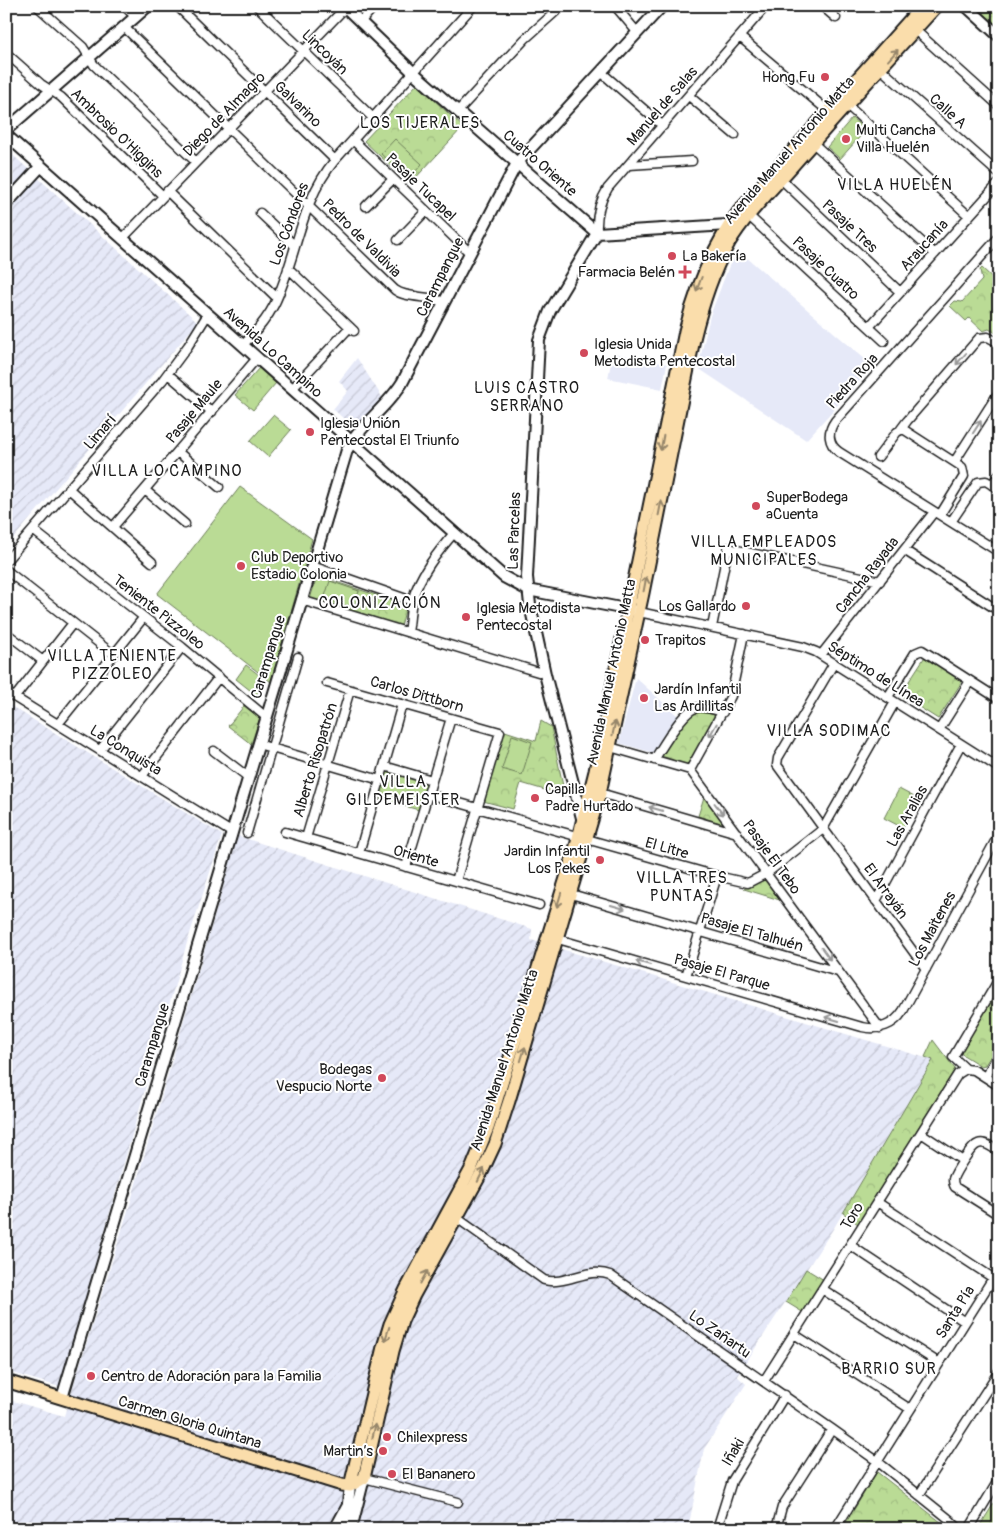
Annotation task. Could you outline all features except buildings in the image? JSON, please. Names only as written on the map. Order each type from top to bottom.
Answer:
[{"type":"main road","name":"Avenida Manuel Antonio Matta","points":[[364,1478],[399,1330],[453,1216],[488,1128],[583,838],[600,793],[690,310],[708,262],[728,225],[748,200],[922,6]]},
{"type":"main road","name":"Avenida Manuel Antonio Matta","points":[[350,1486],[390,1324],[406,1289],[453,1216],[474,1189],[495,1144],[558,939],[571,894],[583,838],[583,821],[634,610],[703,304],[724,253],[746,219],[937,6]]},
{"type":"main road","points":[[728,225],[746,219]]},
{"type":"main road","name":"Carmen Gloria Quintana","points":[[6,1381],[350,1486]]},
{"type":"main road","points":[[350,1486],[364,1478]]},
{"type":"street","points":[[37,6],[83,47],[94,65],[196,162]]},
{"type":"street","points":[[124,6],[136,17]]},
{"type":"street","points":[[6,130],[148,6]]},
{"type":"street","name":"Galvarino","points":[[177,6],[335,160]]},
{"type":"street","name":"Lincoyán","points":[[257,6],[373,118]]},
{"type":"street","points":[[360,22],[375,6]]},
{"type":"street","name":"Los Cóndores","points":[[243,345],[263,324],[277,298],[308,204],[321,178],[473,6]]},
{"type":"street","points":[[458,111],[525,39],[562,6]]},
{"type":"street","points":[[615,6],[637,32]]},
{"type":"street","name":"Carampangue","points":[[62,1398],[301,600],[344,458],[351,441],[397,391],[517,163],[662,6]]},
{"type":"street","points":[[822,6],[836,18]]},
{"type":"street","points":[[966,6],[995,28],[999,36]]},
{"type":"street","name":"Diego de Almagro","points":[[122,238],[304,51],[344,7]]},
{"type":"street","name":"Cuatro Oriente","points":[[344,7],[414,73],[597,233]]},
{"type":"street","name":"Manuel de Salas","points":[[597,233],[597,215],[601,200],[608,188],[765,7]]},
{"type":"street","name":"Pedro de Valdivia","points":[[124,27],[398,292],[444,302]]},
{"type":"street","points":[[915,30],[999,106]]},
{"type":"street","points":[[740,37],[828,111]]},
{"type":"street","name":"Ambrosio O'Higgins","points":[[6,54],[41,84],[61,97],[277,298]]},
{"type":"street","name":"Calle A","points":[[880,68],[999,174]]},
{"type":"street","points":[[601,72],[663,126]]},
{"type":"street","points":[[689,96],[735,135]]},
{"type":"street","points":[[847,105],[969,216]]},
{"type":"street","name":"Avenida Lo Campino","points":[[6,135],[504,577],[528,590],[634,610]]},
{"type":"street","name":"Pasaje Tucapel","points":[[353,140],[470,253]]},
{"type":"street","points":[[813,143],[935,254]]},
{"type":"street","points":[[629,165],[692,161]]},
{"type":"street","points":[[6,204],[41,166]]},
{"type":"street","points":[[366,206],[393,179]]},
{"type":"street","name":"Pasaje Tres","points":[[781,179],[900,292]]},
{"type":"street","name":"Araucanía","points":[[869,326],[999,183]]},
{"type":"street","points":[[398,240],[426,210]]},
{"type":"street","points":[[260,213],[295,246]]},
{"type":"street","name":"Pasaje Cuatro","points":[[746,219],[884,341]]},
{"type":"street","points":[[597,233],[728,225]]},
{"type":"street","name":"Las Parcelas","points":[[583,821],[545,674],[528,590],[539,340],[550,311],[597,233]]},
{"type":"street","name":"Piedra Roja","points":[[999,237],[835,421],[830,432],[831,443],[835,449],[999,552]]},
{"type":"street","points":[[288,268],[352,329],[292,389]]},
{"type":"street","name":"Limarí","points":[[6,561],[168,374],[208,314]]},
{"type":"street","points":[[878,457],[904,423],[979,338],[988,336],[999,343]]},
{"type":"street","name":"Pasaje Maule","points":[[112,527],[257,358]]},
{"type":"street","points":[[168,374],[212,412]]},
{"type":"street","points":[[901,429],[955,461],[999,392]]},
{"type":"street","points":[[178,452],[219,487]]},
{"type":"street","name":"Cancha Rayada","points":[[821,655],[904,550],[937,513],[964,476],[964,469],[955,461]]},
{"type":"street","points":[[951,522],[975,484],[983,481],[996,487],[999,474]]},
{"type":"street","points":[[69,490],[152,562]]},
{"type":"street","points":[[145,490],[185,524]]},
{"type":"street","name":"Teniente Pizzoleo","points":[[34,530],[182,647],[266,717]]},
{"type":"street","points":[[408,632],[412,601],[423,575],[436,554],[454,533]]},
{"type":"street","points":[[712,627],[728,548],[880,581]]},
{"type":"street","points":[[904,550],[999,611]]},
{"type":"street","points":[[312,566],[412,601]]},
{"type":"street","points":[[6,570],[114,655]]},
{"type":"street","points":[[301,600],[545,674]]},
{"type":"street","name":"Séptimo de Línea","points":[[634,610],[803,648],[821,655],[999,768]]},
{"type":"street","points":[[58,724],[144,617]]},
{"type":"street","points":[[15,697],[73,623]]},
{"type":"street","points":[[610,747],[690,770],[723,712],[732,691],[744,634]]},
{"type":"street","points":[[9,635],[43,661]]},
{"type":"street","points":[[100,750],[182,647]]},
{"type":"street","points":[[834,663],[777,763],[778,768],[823,829],[915,653],[919,650],[924,651],[997,698]]},
{"type":"street","name":"Carampangue","points":[[247,833],[298,657]]},
{"type":"street","points":[[142,776],[219,677]]},
{"type":"street","points":[[939,730],[970,681]]},
{"type":"street","name":"Carlos Dittborn","points":[[327,683],[500,732],[477,808]]},
{"type":"street","name":"Alberto Risopatrón","points":[[306,838],[350,690]]},
{"type":"street","name":"La Conquista","points":[[6,692],[231,832]]},
{"type":"street","points":[[358,853],[402,704]]},
{"type":"street","points":[[654,760],[682,718],[692,709],[701,707],[723,712]]},
{"type":"street","points":[[406,867],[450,718]]},
{"type":"street","points":[[258,744],[380,780]]},
{"type":"street","name":"Las Aralias","points":[[876,901],[961,744]]},
{"type":"street","points":[[214,751],[248,777]]},
{"type":"street","points":[[384,766],[432,780]]},
{"type":"street","name":"Pasaje El Tebo","points":[[690,770],[880,1028]]},
{"type":"street","points":[[600,793],[736,833]]},
{"type":"street","name":"El Litre","points":[[428,794],[717,876],[748,883],[766,873],[823,829]]},
{"type":"street","points":[[456,881],[477,808]]},
{"type":"street","name":"El Arrayán","points":[[823,829],[926,969]]},
{"type":"street","name":"Oriente","points":[[284,832],[540,905]]},
{"type":"street","name":"Los Maitenes","points":[[880,1028],[892,1023],[900,1016],[999,834]]},
{"type":"street","points":[[686,976],[717,876]]},
{"type":"street","name":"Pasaje El Talhuén","points":[[571,894],[839,972]]},
{"type":"street","name":"Pasaje El Parque","points":[[558,939],[862,1027],[880,1028]]},
{"type":"street","points":[[999,979],[953,1057],[966,1069],[972,1069],[999,1086]]},
{"type":"street","points":[[985,1077],[999,1054]]},
{"type":"street","name":"Toro","points":[[764,1381],[958,1074],[966,1069]]},
{"type":"street","points":[[921,1133],[963,1161]]},
{"type":"street","points":[[999,1152],[984,1143],[978,1143],[963,1161],[954,1179],[955,1187],[999,1215]]},
{"type":"street","points":[[877,1202],[996,1280]]},
{"type":"street","name":"Lo Zañartu","points":[[453,1216],[544,1280],[556,1281],[596,1272],[610,1275],[877,1461],[959,1529]]},
{"type":"street","points":[[850,1245],[965,1322]]},
{"type":"street","name":"Santa Pía","points":[[836,1529],[938,1363],[996,1280]]},
{"type":"street","points":[[822,1290],[938,1363]]},
{"type":"street","points":[[794,1334],[910,1409]]},
{"type":"street","points":[[919,1495],[999,1371]]},
{"type":"street","name":"Iñaki","points":[[717,1529],[732,1481],[784,1395]]},
{"type":"street","points":[[776,1529],[782,1507],[832,1429]]},
{"type":"street","points":[[364,1478],[458,1502]]},
{"type":"street","name":"Avenida Manuel Antonio Matta","points":[[335,1529],[351,1507],[364,1478]]},
{"type":"street","points":[[968,1529],[999,1479]]},
{"type":"street","name":"Avenida Manuel Antonio Matta","points":[[348,1528],[351,1507],[350,1486]]},
{"type":"shaded area","points":[[6,149],[198,322],[6,547]]},
{"type":"shaded area","points":[[739,251],[873,366],[806,440],[698,368],[710,316],[729,266]]},
{"type":"shaded area","points":[[613,353],[667,364],[662,389],[608,378]]},
{"type":"shaded area","points":[[357,358],[382,397],[354,428],[333,409],[348,391],[339,381]]},
{"type":"shaded area","name":"Jardín Infantil Las Ardillitas","points":[[636,678],[679,717],[654,753],[619,743]]},
{"type":"shaded area","points":[[6,703],[222,835],[186,946],[60,1387],[6,1371]]},
{"type":"shaded area","points":[[238,836],[532,929],[531,940],[933,1060],[835,1226],[737,1376],[746,1384],[704,1449],[688,1529],[6,1529],[6,1399],[64,1416],[130,1204]]},
{"type":"green space","points":[[971,6],[999,6],[999,31]]},
{"type":"green space","points":[[417,84],[463,127],[410,184],[364,141]]},
{"type":"green space","name":"Multi Cancha Villa Huelén","points":[[852,118],[866,130],[840,159],[827,147]]},
{"type":"green space","points":[[395,139],[422,164],[409,179],[381,154]]},
{"type":"green space","points":[[982,268],[999,284],[999,335],[989,329],[983,331],[969,318],[966,321],[950,306],[955,301],[962,302],[982,280],[980,270]]},
{"type":"green space","points":[[259,368],[276,383],[253,410],[235,395]]},
{"type":"green space","points":[[273,415],[291,430],[268,457],[250,441]]},
{"type":"green space","name":"Club Deportivo Estadio Colonia","points":[[240,487],[312,539],[271,682],[157,594]]},
{"type":"green space","points":[[317,576],[404,604],[406,607],[401,626],[399,627],[310,599]]},
{"type":"green space","points":[[330,581],[359,591],[354,608],[324,599]]},
{"type":"green space","points":[[926,655],[963,680],[938,719],[900,695]]},
{"type":"green space","points":[[246,665],[267,681],[256,695],[236,679]]},
{"type":"green space","points":[[244,706],[260,718],[251,744],[228,726]]},
{"type":"green space","points":[[698,710],[718,716],[688,766],[662,756],[689,714]]},
{"type":"green space","points":[[541,721],[551,727],[565,796],[521,783],[513,809],[483,801],[505,731],[536,741]]},
{"type":"green space","points":[[512,735],[532,742],[522,775],[502,769]]},
{"type":"green space","points":[[387,772],[427,784],[419,810],[379,799]]},
{"type":"green space","points":[[899,789],[918,799],[903,828],[884,818]]},
{"type":"green space","points":[[704,797],[724,824],[698,816]]},
{"type":"green space","points":[[765,879],[783,901],[744,889]]},
{"type":"green space","points":[[999,989],[999,1043],[985,1065],[981,1066],[960,1053]]},
{"type":"green space","points":[[933,1040],[955,1069],[858,1224],[843,1213],[933,1060],[925,1057]]},
{"type":"green space","points":[[806,1269],[824,1280],[804,1313],[786,1302]]},
{"type":"green space","points":[[877,1472],[946,1526],[945,1529],[842,1529]]},
{"type":"green space","points":[[999,1495],[999,1528],[982,1529],[981,1524]]},
{"type":"place","name":"Hong Fu","points":[[825,77]]},
{"type":"place","name":"Multi Cancha Villa Huelén","points":[[846,139]]},
{"type":"place","name":"La Bakería","points":[[672,256]]},
{"type":"place","name":"Farmacia Belén","points":[[685,272]]},
{"type":"place","name":"Iglesia Unida Metodista Pentecostal","points":[[584,353]]},
{"type":"place","name":"Iglesia Unión Pentecostal El Triunfo","points":[[310,432]]},
{"type":"place","name":"SuperBodega aCuenta","points":[[756,506]]},
{"type":"place","name":"Club Deportivo Estadio Colonia","points":[[241,566]]},
{"type":"place","name":"Los Gallardo","points":[[746,606]]},
{"type":"place","name":"Iglesia Metodista Pentecostal","points":[[466,617]]},
{"type":"place","name":"Trapitos","points":[[645,640]]},
{"type":"place","name":"Jardín Infantil Las Ardillitas","points":[[644,698]]},
{"type":"place","name":"Capilla Padre Hurtado","points":[[535,798]]},
{"type":"place","name":"Jardin Infantil Los Pekes","points":[[600,860]]},
{"type":"place","name":"Bodegas Vespucio Norte","points":[[382,1078]]},
{"type":"place","name":"Centro de Adoración para la Familia","points":[[91,1376]]},
{"type":"place","name":"Chilexpress","points":[[387,1437]]},
{"type":"place","name":"Martin’s","points":[[383,1451]]},
{"type":"place","name":"El Bananero","points":[[392,1474]]},
{"type":"district","name":"LOS TIJERALES","points":[[420,122]]},
{"type":"district","name":"VILLA HUELÉN","points":[[895,184]]},
{"type":"district","name":"LUIS CASTRO SERRANO","points":[[527,396]]},
{"type":"district","name":"VILLA LO CAMPINO","points":[[167,470]]},
{"type":"district","name":"VILLA EMPLEADOS MUNICIPALES","points":[[764,550]]},
{"type":"district","name":"COLONIZACIÓN","points":[[380,602]]},
{"type":"district","name":"VILLA TENIENTE PIZZOLEO","points":[[112,664]]},
{"type":"district","name":"VILLA SODIMAC","points":[[829,730]]},
{"type":"district","name":"VILLA GILDEMEISTER","points":[[403,790]]},
{"type":"district","name":"VILLA TRES PUNTAS","points":[[682,886]]},
{"type":"district","name":"BARRIO SUR","points":[[889,1368]]}]
